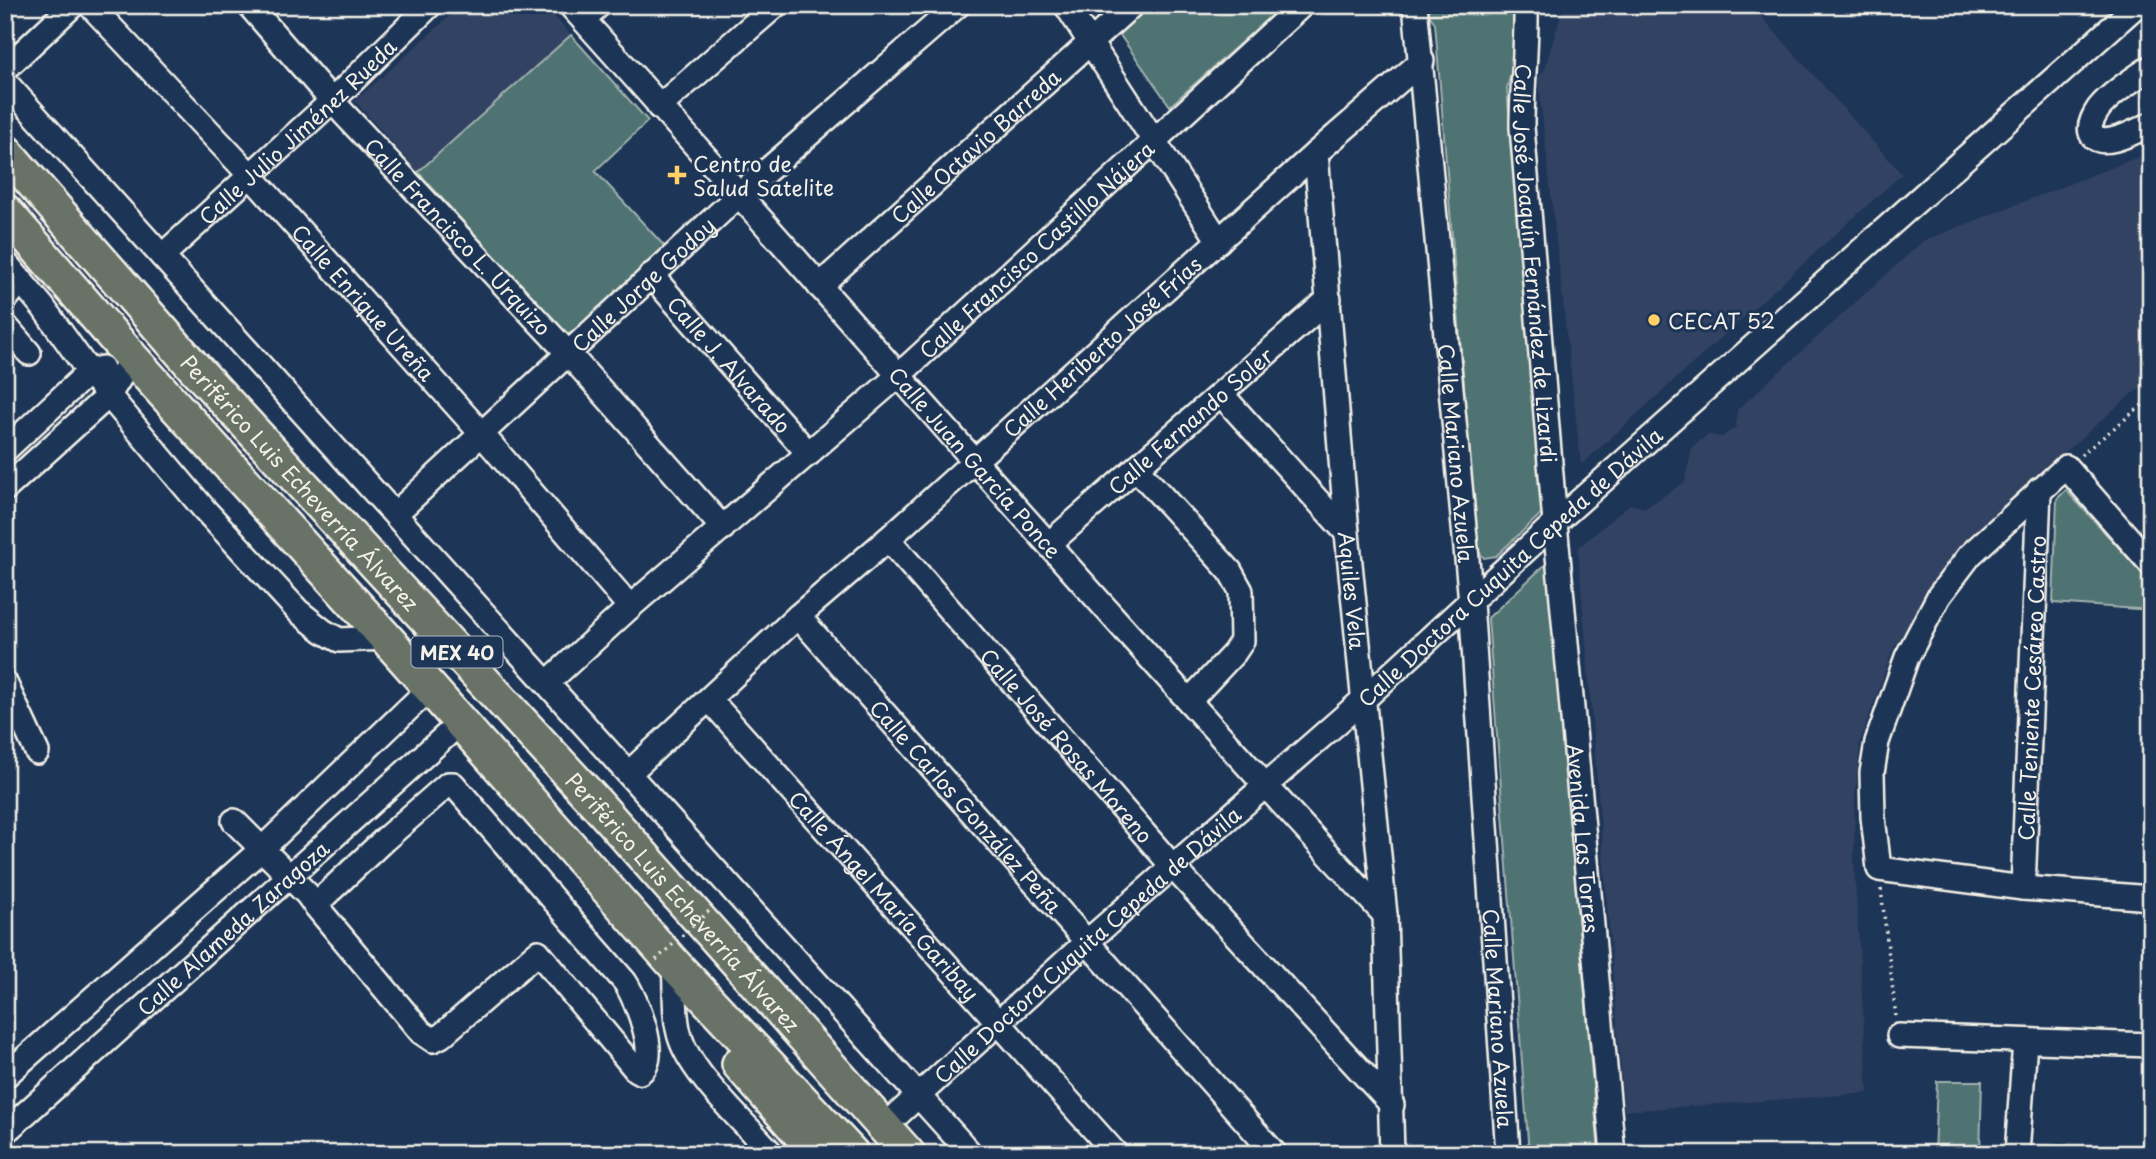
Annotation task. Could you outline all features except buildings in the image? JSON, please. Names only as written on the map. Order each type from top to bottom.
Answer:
[{"type":"highway","name":"Periférico Luis Echeverría Álvarez","points":[[5,151],[192,366],[596,803],[908,1154]]},
{"type":"highway","name":"Periférico Luis Echeverría Álvarez","points":[[5,211],[132,358],[461,722],[665,962],[836,1148]]},
{"type":"highway","points":[[130,296],[132,358],[192,366]]},
{"type":"street","points":[[5,69],[74,5]]},
{"type":"street","name":"Calle Enrique Ureña","points":[[90,5],[251,176],[481,433],[630,607]]},
{"type":"street","name":"Calle Francisco L. Urquizo","points":[[249,5],[332,101],[567,352],[723,528]]},
{"type":"street","points":[[659,107],[776,5]]},
{"type":"street","name":"Calle Jorge Godoy","points":[[395,514],[740,194],[958,5]]},
{"type":"street","points":[[1066,5],[1219,241]]},
{"type":"street","name":"Calle Octavio Barreda","points":[[819,286],[1132,5]]},
{"type":"street","name":"Calle Francisco Castillo Nájera","points":[[547,683],[630,607],[898,376],[1302,5]]},
{"type":"street","name":"Calle Mariano Azuela","points":[[1415,5],[1471,602],[1508,1154]]},
{"type":"street","name":"Calle José Joaquín Fernández de Lizardi","points":[[1526,5],[1522,127],[1555,523]]},
{"type":"street","name":"Calle Doctora Cuquita Cepeda de Dávila","points":[[884,1127],[1088,942],[1363,700],[1555,523],[2137,5]]},
{"type":"street","name":"Calle Julio Jiménez Rueda","points":[[162,256],[332,101],[416,10]]},
{"type":"street","name":"Calle Juan García Ponce","points":[[584,10],[659,107],[740,194],[974,462],[1050,543],[1265,786],[1385,915]]},
{"type":"street","name":"Calle Heriberto José Frías","points":[[629,773],[798,616],[888,539],[1316,153],[1422,61]]},
{"type":"street","points":[[2151,67],[2100,106],[2090,128],[2097,140],[2106,141],[2151,124]]},
{"type":"street","points":[[5,82],[971,1154]]},
{"type":"street","name":"Aquiles Vela","points":[[1316,153],[1347,533],[1385,915],[1392,1154]]},
{"type":"street","points":[[5,262],[66,337],[89,372],[205,509],[298,611],[339,640],[386,638]]},
{"type":"street","name":"Calle J. Alvarado","points":[[651,275],[809,454]]},
{"type":"street","points":[[5,300],[21,280]]},
{"type":"street","name":"Calle Fernando Soler","points":[[1050,543],[1329,299]]},
{"type":"street","points":[[5,326],[29,353]]},
{"type":"street","points":[[5,450],[89,372],[132,358]]},
{"type":"street","points":[[5,489],[109,395],[132,358]]},
{"type":"street","points":[[1221,394],[1347,533]]},
{"type":"street","points":[[2151,564],[2066,467],[1970,555],[1939,596],[1907,657],[1877,742],[1872,773],[1873,817],[1879,869],[2023,888],[2151,898]]},
{"type":"street","points":[[1136,468],[1230,570],[1241,591],[1243,632],[1240,647],[1189,701]]},
{"type":"street","name":"Calle Teniente Cesáreo Castro","points":[[2023,888],[2039,490]]},
{"type":"street","name":"Avenida Las Torres","points":[[1555,523],[1613,1154]]},
{"type":"street","name":"Calle José Rosas Moreno","points":[[888,539],[1174,869],[1392,1105]]},
{"type":"street","name":"Calle Carlos González Peña","points":[[798,616],[1272,1153]]},
{"type":"street","points":[[5,683],[37,752]]},
{"type":"street","name":"Calle Alameda Zaragoza","points":[[5,1076],[263,848],[430,688]]},
{"type":"street","name":"Calle Ángel María Garibay","points":[[710,700],[1116,1154]]},
{"type":"street","name":"Calle Alameda Zaragoza","points":[[5,1132],[461,722]]},
{"type":"street","points":[[234,821],[247,837],[263,848],[291,877],[426,1037],[433,1040],[441,1036],[538,953],[636,1070],[640,1072],[648,1064],[650,1052],[637,1004],[625,982],[453,784],[448,784],[416,810],[315,905]]},
{"type":"street","points":[[665,962],[680,1038],[688,1057],[772,1154]]},
{"type":"street","points":[[84,1008],[110,1038]]},
{"type":"street","points":[[1899,1036],[2151,1045]]},
{"type":"street","points":[[2017,1154],[2025,1041]]},
{"type":"path","points":[[2066,467],[2151,398]]},
{"type":"path","points":[[1879,869],[1899,1036]]},
{"type":"path","points":[[665,962],[710,910]]},
{"type":"shaded area","points":[[462,5],[544,5],[571,35],[418,172],[355,101]]},
{"type":"shaded area","name":"CECAT 52","points":[[1564,5],[1751,5],[1902,174],[1581,465],[1538,78],[1544,71]]},
{"type":"shaded area","points":[[2151,152],[2151,382],[2130,395],[2054,462],[1946,565],[1893,649],[1860,742],[1855,799],[1854,863],[1868,1093],[1624,1111],[1578,548],[1630,504],[1645,508],[1685,482],[1692,447],[1708,435],[1722,437],[1736,427],[1737,410],[1923,241]]},
{"type":"green space","points":[[1147,5],[1283,5],[1170,106],[1117,31]]},
{"type":"green space","points":[[1422,5],[1515,5],[1519,42],[1507,88],[1543,512],[1496,556],[1484,558],[1477,550],[1435,23]]},
{"type":"green space","points":[[571,35],[648,121],[595,171],[668,250],[569,338],[418,172]]},
{"type":"green space","points":[[2066,490],[2151,583],[2151,610],[2053,603],[2057,499]]},
{"type":"green space","points":[[1547,563],[1599,1154],[1529,1154],[1488,618]]},
{"type":"green space","points":[[1937,1081],[1982,1081],[1980,1154],[1934,1154]]},
{"type":"place","name":"Centro de Salud Satelite","points":[[677,175]]},
{"type":"place","name":"CECAT 52","points":[[1654,320]]}]
